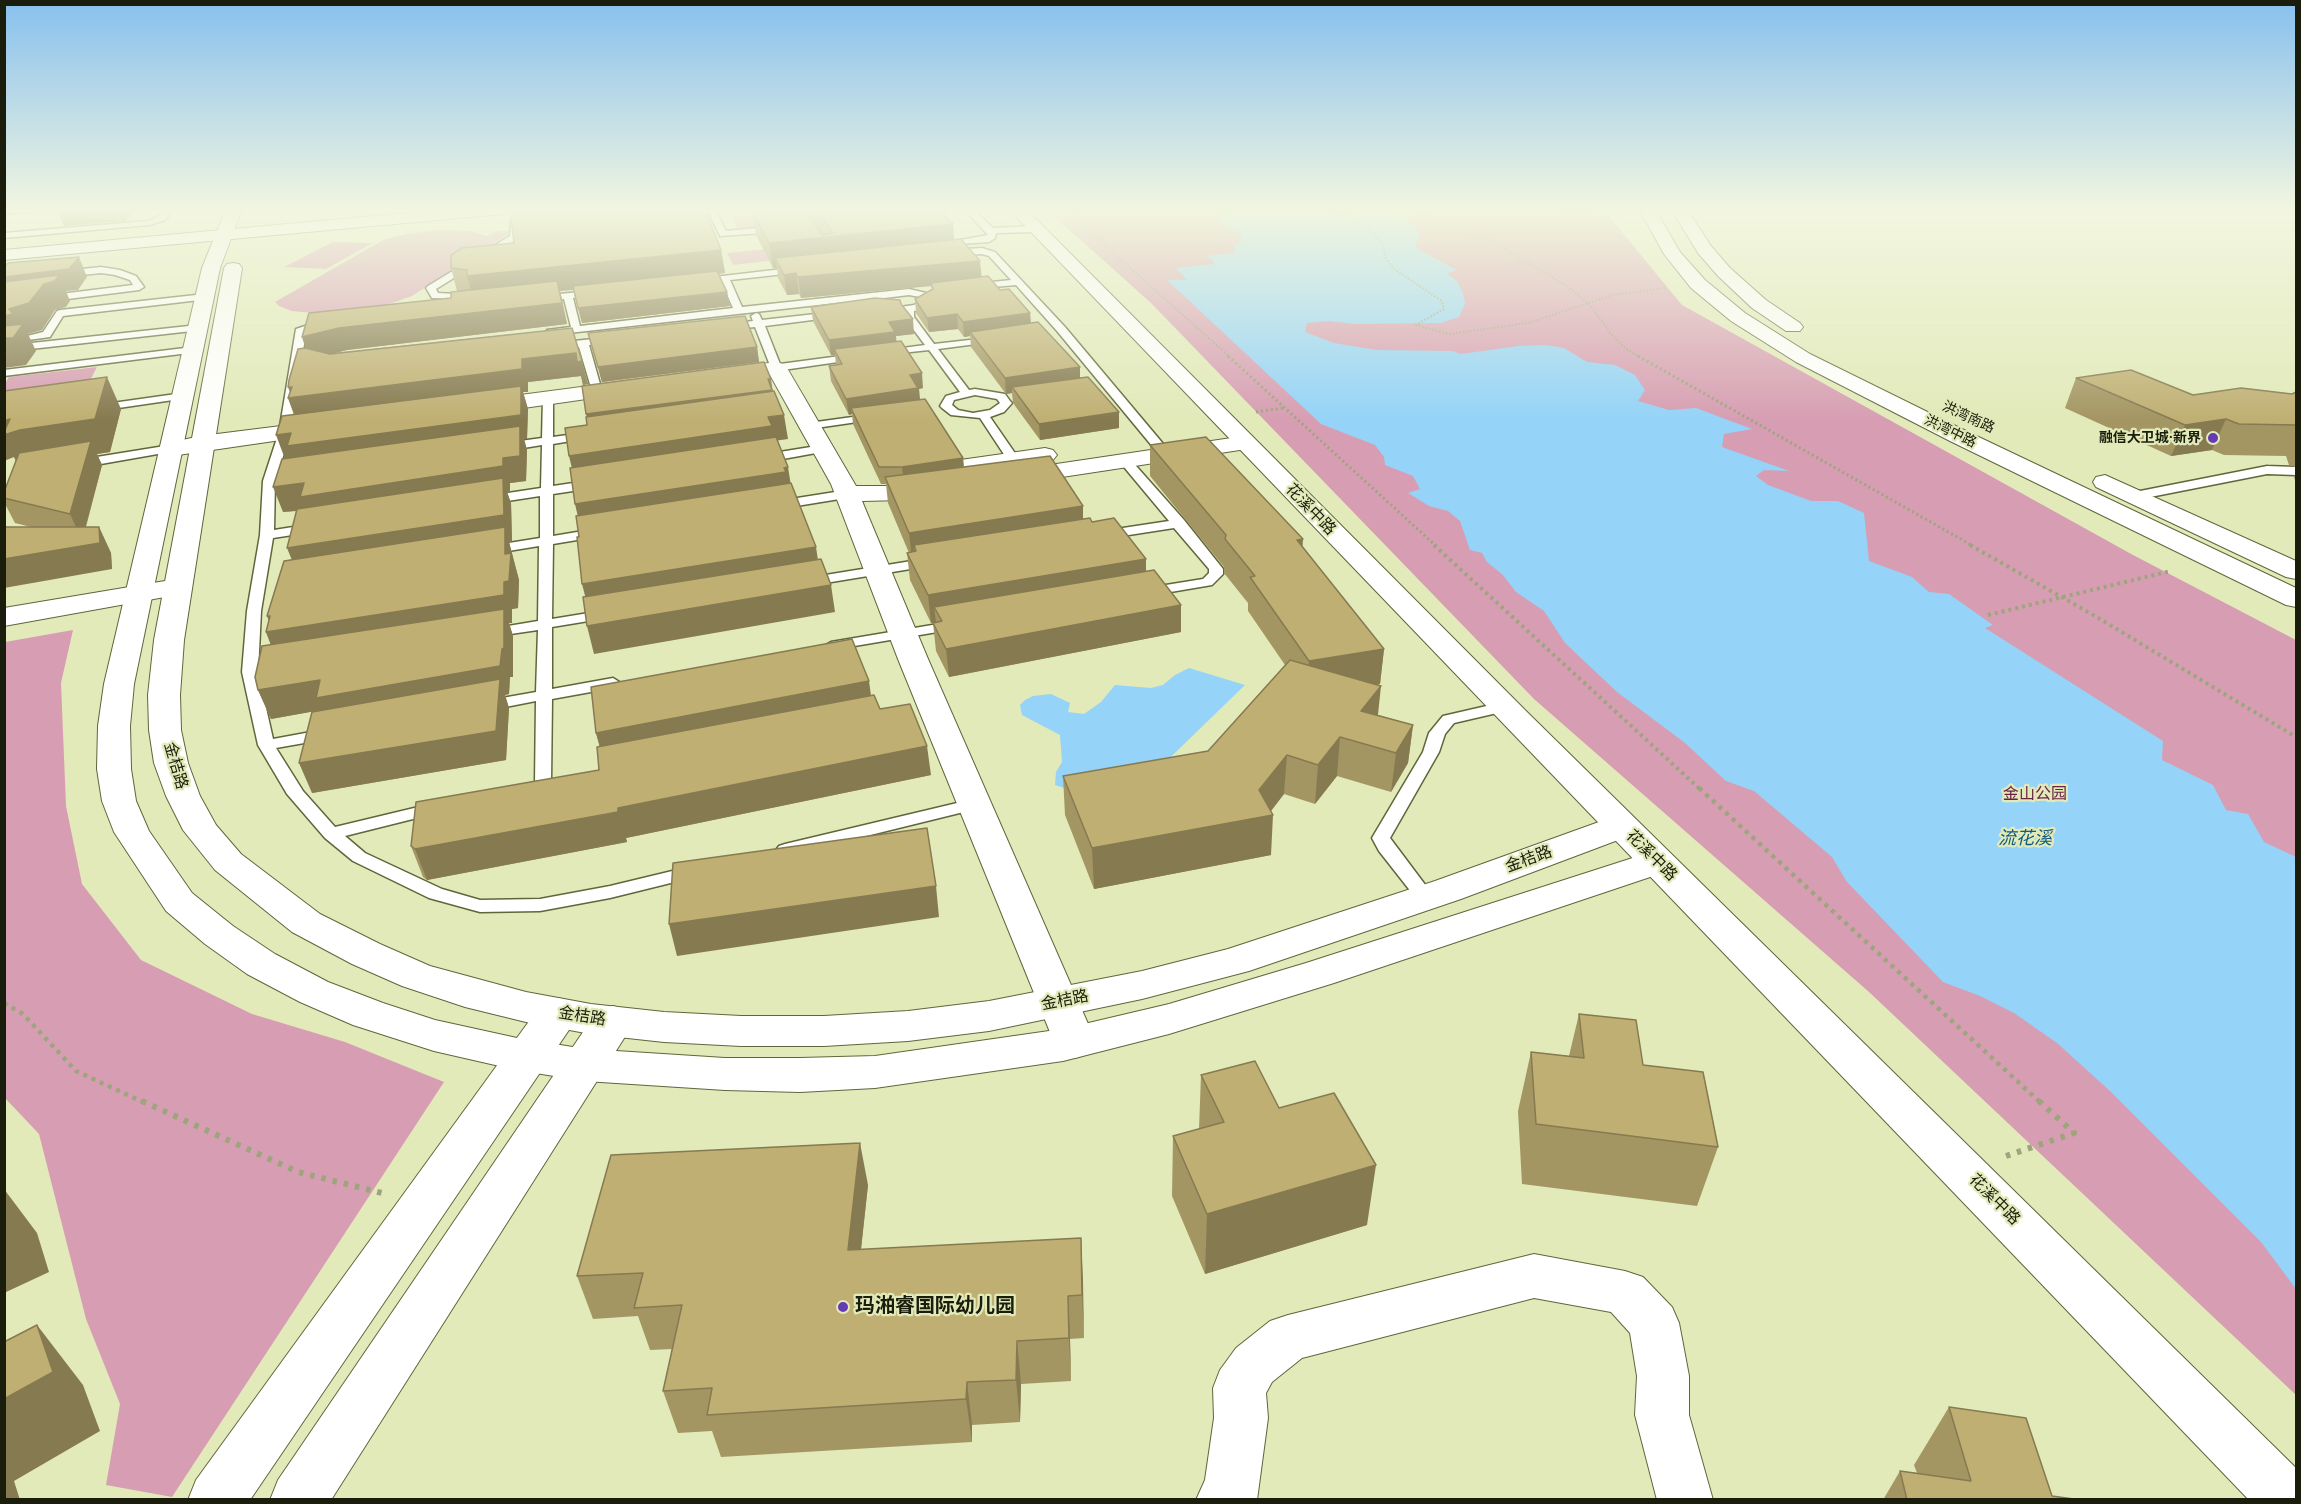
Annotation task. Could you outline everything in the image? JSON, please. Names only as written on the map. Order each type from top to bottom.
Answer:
[{"type":"main road","points":[[209,279],[183,396],[186,446],[137,602],[119,684],[114,726],[114,769],[117,791],[132,832],[179,902],[219,935],[261,964],[314,993],[368,1014],[434,1035],[528,1056],[585,1065],[725,1074],[800,1075],[875,1072],[1011,1054],[1075,1042],[1169,1018],[1260,992],[1658,862]]},
{"type":"main road","name":"金桔路","points":[[230,279],[186,446],[176,596],[168,640],[164,695],[165,730],[171,764],[183,796],[201,830],[228,862],[306,923],[366,954],[416,976],[465,992],[558,1013],[613,1022],[741,1031],[824,1031],[919,1025],[988,1016],[1057,1003],[1142,985],[1235,961],[1426,898],[1622,826]]},
{"type":"main road","name":"花溪中路","points":[[1074,279],[1237,435],[2289,1500]]},
{"type":"main road","name":"洪湾中路","points":[[1694,279],[1738,317],[1803,358],[1948,431],[2296,599]]},
{"type":"main road","name":"洪湾南路","points":[[1732,279],[1784,321],[1854,363],[1999,432]]},
{"type":"main road","points":[[704,377],[776,368],[804,423],[848,494],[903,634],[928,707],[974,804],[1075,1042]]},
{"type":"main road","points":[[457,410],[645,385]]},
{"type":"main road","points":[[186,446],[342,425]]},
{"type":"main road","points":[[848,494],[895,476],[1013,459],[1159,447],[1237,435]]},
{"type":"main road","points":[[848,494],[904,493],[1125,461],[1159,447]]},
{"type":"main road","points":[[2089,475],[2296,571]]},
{"type":"main road","points":[[4,617],[176,596]]},
{"type":"main road","points":[[4,634],[137,602]]},
{"type":"main road","points":[[216,1500],[558,1013]]},
{"type":"main road","points":[[298,1500],[613,1022]]},
{"type":"main road","points":[[1224,1500],[1230,1497],[1241,1418],[1239,1388],[1254,1365],[1288,1338],[1534,1276],[1625,1293],[1654,1323],[1663,1376],[1662,1415],[1685,1500]]},
{"type":"lane","points":[[4,304],[139,287],[134,279]]},
{"type":"lane","points":[[428,311],[484,300],[435,296],[431,288],[445,279]]},
{"type":"lane","points":[[728,279],[739,311]]},
{"type":"lane","points":[[1016,279],[1061,329],[1102,385],[1159,447]]},
{"type":"lane","points":[[598,283],[525,296],[568,296],[613,291]]},
{"type":"lane","points":[[963,288],[1022,286]]},
{"type":"lane","points":[[971,296],[1022,286]]},
{"type":"lane","points":[[861,311],[901,292],[919,293],[939,300]]},
{"type":"lane","points":[[568,296],[576,329]]},
{"type":"lane","points":[[542,333],[751,309],[879,302],[890,310],[909,309],[929,297]]},
{"type":"lane","points":[[751,309],[760,323],[776,368],[861,356]]},
{"type":"lane","points":[[909,309],[909,316],[966,393]]},
{"type":"lane","points":[[4,339],[46,335],[55,311],[199,325]]},
{"type":"lane","points":[[4,315],[27,312]]},
{"type":"lane","points":[[713,328],[840,314]]},
{"type":"lane","points":[[346,320],[323,322],[301,329],[299,367],[275,480],[267,536],[256,671],[266,745],[296,794],[331,834],[359,857],[436,894],[480,906],[540,905],[610,892],[712,867]]},
{"type":"lane","points":[[4,349],[199,325]]},
{"type":"lane","points":[[4,373],[199,325]]},
{"type":"lane","points":[[1050,331],[1061,329]]},
{"type":"lane","points":[[872,355],[1002,337]]},
{"type":"lane","points":[[548,347],[618,339]]},
{"type":"lane","points":[[583,343],[597,392]]},
{"type":"lane","points":[[985,392],[1011,398],[1000,410],[983,415],[955,413],[940,407],[950,398],[966,393],[985,392]]},
{"type":"lane","points":[[91,409],[183,396]]},
{"type":"lane","points":[[543,782],[548,398]]},
{"type":"lane","points":[[754,460],[804,423],[889,414]]},
{"type":"lane","points":[[983,415],[1013,459]]},
{"type":"lane","points":[[489,450],[604,433]]},
{"type":"lane","points":[[70,465],[186,446]]},
{"type":"lane","points":[[1125,461],[1216,569],[1216,574],[1206,582],[1127,596]]},
{"type":"lane","points":[[2134,496],[2266,470],[2296,471]]},
{"type":"lane","points":[[476,502],[604,482]]},
{"type":"lane","points":[[766,507],[848,494]]},
{"type":"lane","points":[[1087,538],[1179,523]]},
{"type":"lane","points":[[267,536],[325,526]]},
{"type":"lane","points":[[477,552],[615,530]]},
{"type":"lane","points":[[798,583],[948,559]]},
{"type":"lane","points":[[474,635],[625,611]]},
{"type":"lane","points":[[810,650],[974,622]]},
{"type":"lane","points":[[474,708],[625,681]]},
{"type":"lane","points":[[1426,898],[1385,847],[1381,838],[1431,752],[1437,733],[1449,719],[1504,707]]},
{"type":"lane","points":[[266,745],[347,731]]},
{"type":"lane","points":[[331,834],[454,804]]},
{"type":"lane","points":[[769,854],[974,804]]},
{"type":"path","points":[[1143,279],[2074,1133],[1964,1170]]},
{"type":"path","points":[[1412,279],[1442,301],[1444,309],[1416,325],[1449,334],[1528,323],[1613,295],[1667,288]]},
{"type":"path","points":[[1555,279],[1588,303],[1610,333],[1626,349],[2064,599],[2296,737]]},
{"type":"path","points":[[1988,615],[2064,599],[2176,570]]},
{"type":"path","points":[[4,1003],[23,1014],[76,1071],[298,1172],[424,1204]]},
{"type":"green space","points":[[315,279],[438,279],[412,296],[369,309],[312,313],[292,311],[275,302]]},
{"type":"green space","name":"金山公园","points":[[1124,279],[1661,279],[1682,305],[2133,555],[2296,640],[2296,1395],[1869,992],[1534,699],[1151,303]]},
{"type":"green space","points":[[97,367],[80,400],[5,410],[4,385],[9,377]]},
{"type":"green space","points":[[73,630],[61,683],[66,806],[82,884],[141,960],[252,1014],[345,1042],[444,1082],[172,1497],[106,1485],[120,1404],[86,1319],[39,1134],[5,1098],[5,642]]},
{"type":"water","name":"流花溪","points":[[1454,279],[1463,293],[1465,304],[1459,317],[1440,323],[1356,324],[1329,321],[1307,323],[1305,332],[1334,343],[1377,350],[1452,351],[1461,354],[1518,346],[1546,345],[1564,348],[1587,362],[1615,365],[1635,375],[1645,390],[1638,401],[1669,410],[1696,408],[1752,429],[1724,434],[1722,447],[1789,471],[1764,470],[1756,476],[1768,485],[1811,501],[1838,501],[1864,513],[1869,561],[1912,577],[1929,592],[1949,594],[1993,625],[1985,628],[2163,741],[2162,760],[2213,785],[2226,810],[2248,814],[2264,842],[2296,857],[2296,1289],[2261,1242],[2110,1091],[2057,1043],[2014,1013],[1980,996],[1943,982],[1847,882],[1832,857],[1754,791],[1726,781],[1685,743],[1617,692],[1565,643],[1544,611],[1516,592],[1503,575],[1487,562],[1482,553],[1470,550],[1460,521],[1448,511],[1429,506],[1408,493],[1420,489],[1413,476],[1385,465],[1384,457],[1375,445],[1321,424],[1167,280]]},
{"type":"water","points":[[1189,668],[1245,685],[1146,781],[1077,792],[1055,785],[1056,772],[1062,762],[1060,735],[1022,715],[1020,705],[1025,700],[1033,696],[1051,694],[1070,703],[1068,712],[1084,714],[1101,702],[1115,685],[1151,688],[1163,685],[1175,675]]},
{"type":"building","points":[[56,279],[44,284],[29,303],[9,309],[13,314],[4,316],[4,282]]},
{"type":"building","points":[[638,279],[721,279],[727,292],[578,308],[573,286]]},
{"type":"building","points":[[962,279],[991,279],[1000,290],[1009,289],[1030,313],[963,322],[957,314],[927,318],[915,299],[933,289],[931,283]]},
{"type":"building","points":[[557,281],[562,303],[339,328],[302,337],[309,313],[451,298],[451,292]]},
{"type":"building","points":[[875,298],[900,300],[913,319],[889,322],[895,332],[829,340],[811,307]]},
{"type":"building","points":[[745,316],[757,347],[598,367],[588,333]]},
{"type":"building","points":[[1038,322],[1080,367],[1005,378],[970,332]]},
{"type":"building","points":[[23,324],[13,338],[4,338],[4,326]]},
{"type":"building","points":[[572,328],[582,361],[577,362],[576,353],[522,359],[522,369],[288,398],[292,387],[288,387],[289,380],[298,349],[305,348],[330,354]]},
{"type":"building","points":[[901,341],[922,373],[910,375],[918,388],[846,399],[829,366],[842,364],[834,349]]},
{"type":"building","points":[[764,362],[771,379],[768,379],[772,390],[586,414],[582,386]]},
{"type":"building","points":[[2131,370],[2193,395],[2241,388],[2292,394],[2296,392],[2296,425],[2239,424],[2226,419],[2185,425],[2076,378]]},
{"type":"building","points":[[107,377],[95,419],[20,430],[4,435],[10,419],[4,421],[4,391]]},
{"type":"building","points":[[1088,377],[1119,412],[1039,424],[1012,387]]},
{"type":"building","points":[[521,386],[521,415],[287,446],[291,433],[276,435],[282,416]]},
{"type":"building","points":[[774,391],[784,415],[768,417],[772,426],[569,456],[565,428],[587,425],[586,417]]},
{"type":"building","points":[[925,399],[963,458],[902,467],[879,467],[851,408]]},
{"type":"building","points":[[520,426],[520,456],[503,458],[503,466],[300,497],[304,483],[273,487],[282,459]]},
{"type":"building","points":[[776,437],[788,467],[784,468],[786,472],[575,504],[570,468]]},
{"type":"building","points":[[1206,437],[1303,539],[1297,540],[1384,649],[1309,661],[1250,577],[1255,576],[1225,539],[1226,535],[1150,445]]},
{"type":"building","points":[[91,441],[70,514],[4,498],[4,492],[19,453]]},
{"type":"building","points":[[1050,456],[1083,506],[909,533],[885,477]]},
{"type":"building","points":[[503,478],[504,515],[287,548],[297,509]]},
{"type":"building","points":[[791,483],[816,547],[582,584],[576,516]]},
{"type":"building","points":[[1090,518],[1092,522],[1114,518],[1146,559],[928,595],[907,553],[916,551],[914,545]]},
{"type":"building","points":[[4,527],[99,527],[100,543],[4,559]]},
{"type":"building","points":[[505,527],[505,554],[511,553],[509,581],[504,582],[504,595],[266,632],[270,616],[267,616],[284,561]]},
{"type":"building","points":[[821,559],[831,585],[587,626],[583,597]]},
{"type":"building","points":[[1154,570],[1181,605],[946,649],[933,623],[942,621],[934,607]]},
{"type":"building","points":[[504,609],[504,648],[500,666],[316,698],[320,680],[258,690],[255,677],[262,646]]},
{"type":"building","points":[[852,639],[869,681],[596,733],[591,687]]},
{"type":"building","points":[[1290,660],[1381,686],[1361,711],[1413,725],[1396,753],[1340,737],[1318,765],[1287,755],[1259,790],[1273,815],[1092,848],[1063,776],[1208,751]]},
{"type":"building","points":[[500,679],[496,731],[299,763],[312,712]]},
{"type":"building","points":[[874,695],[880,709],[910,704],[927,746],[618,808],[618,812],[415,849],[411,846],[416,802],[599,770],[597,747]]},
{"type":"building","points":[[927,828],[936,886],[669,924],[673,863]]},
{"type":"building","points":[[1579,1014],[1636,1020],[1643,1065],[1703,1072],[1718,1147],[1536,1124],[1531,1052],[1584,1058]]},
{"type":"building","points":[[1255,1061],[1279,1108],[1334,1093],[1376,1165],[1207,1214],[1173,1136],[1224,1122],[1201,1075]]},
{"type":"building","points":[[860,1143],[848,1250],[1081,1238],[1082,1295],[1068,1296],[1069,1338],[1017,1341],[1016,1380],[967,1382],[966,1399],[707,1415],[712,1388],[663,1391],[682,1305],[634,1308],[643,1273],[577,1276],[611,1155]]},
{"type":"building","points":[[37,1325],[53,1372],[4,1399],[4,1342]]},
{"type":"building","points":[[1949,1407],[2026,1418],[2052,1496],[2081,1500],[1907,1500],[1900,1471],[1971,1481]]},
{"type":"place","name":"融信大卫城·新界","points":[[2213,438]]},
{"type":"place","name":"玛湐睿国际幼儿园","points":[[843,1307]]}]
